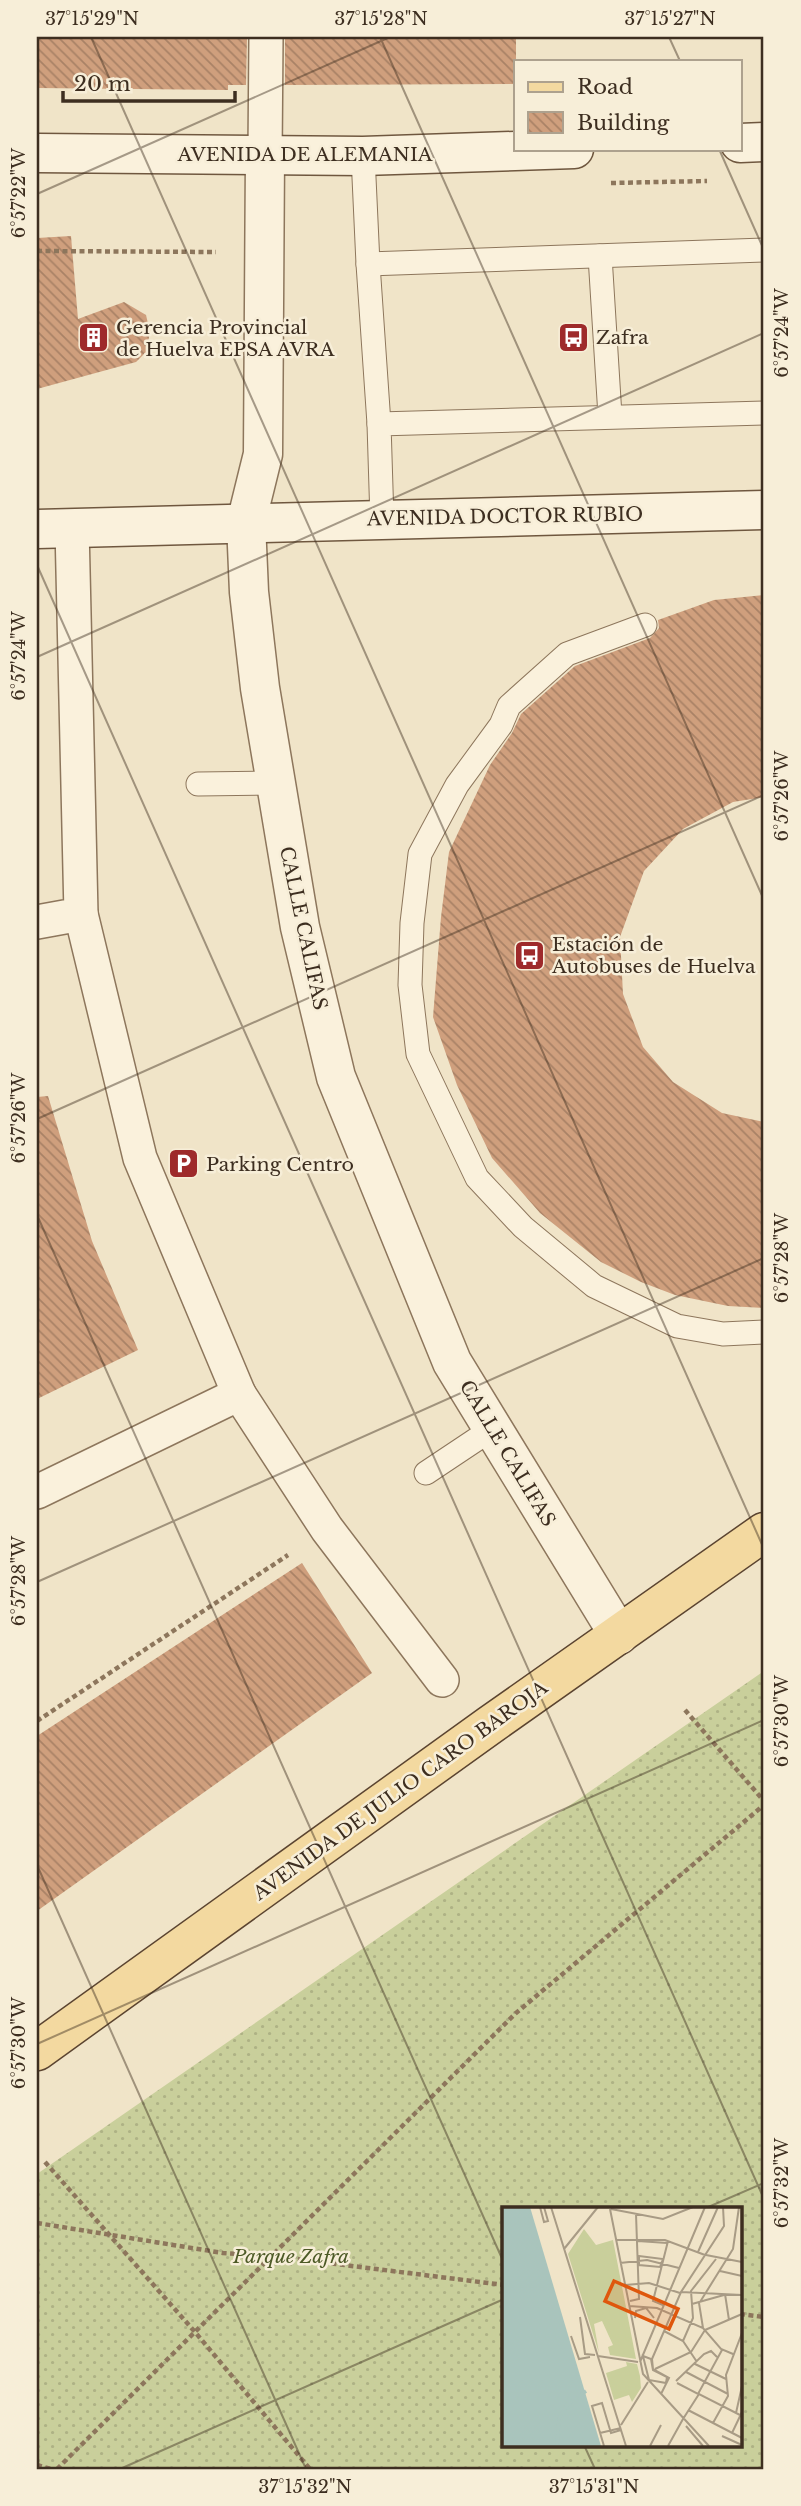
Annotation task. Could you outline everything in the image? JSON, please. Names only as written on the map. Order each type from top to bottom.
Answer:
[{"type":"main road","name":"AVENIDA DE JULIO CARO BAROJA","points":[[37,2051],[490,1725],[764,1532]]},
{"type":"street","points":[[265,155],[266,37]]},
{"type":"street","points":[[742,143],[764,142]]},
{"type":"street","name":"AVENIDA DE ALEMANIA","points":[[37,153],[363,156],[544,150]]},
{"type":"street","name":"CALLE CALIFAS","points":[[265,155],[262,454],[246,523],[250,605],[260,688],[300,927],[336,1077],[452,1362],[619,1635]]},
{"type":"street","name":"AVENIDA DOCTOR RUBIO","points":[[54,528],[764,510]]},
{"type":"street","points":[[54,528],[81,914],[141,1158],[239,1394],[327,1529],[442,1680]]},
{"type":"street","points":[[37,922],[81,914]]},
{"type":"street","points":[[37,1492],[239,1394]]},
{"type":"lane","points":[[363,156],[382,520]]},
{"type":"lane","points":[[368,264],[764,250]]},
{"type":"lane","points":[[600,256],[610,416]]},
{"type":"lane","points":[[379,424],[764,413]]},
{"type":"lane","points":[[645,625],[567,654],[509,706],[501,725],[457,785],[420,854],[412,923],[410,985],[418,1054],[477,1178],[523,1227],[594,1286],[677,1326],[723,1334],[764,1332]]},
{"type":"lane","points":[[198,784],[276,783]]},
{"type":"lane","points":[[426,1473],[492,1429]]},
{"type":"path","points":[[37,1721],[327,1529]]},
{"type":"path","points":[[57,2469],[516,2013],[764,1803],[685,1710]]},
{"type":"path","points":[[45,2162],[195,2332],[310,2469]]},
{"type":"path","points":[[37,2224],[223,2253],[272,2256],[502,2285]]},
{"type":"path","points":[[742,2314],[764,2317]]},
{"type":"path","points":[[37,2465],[51,2469]]},
{"type":"green space","name":"Parque Zafra","points":[[764,1671],[764,2469],[37,2469],[37,2174]]},
{"type":"building","points":[[37,37],[247,37],[246,85],[228,85],[228,90],[37,88]]},
{"type":"building","points":[[285,37],[516,37],[514,84],[285,85]]},
{"type":"building","name":"Gerencia Provincial de Huelva EPSA AVRA","points":[[71,236],[78,319],[124,302],[146,315],[150,332],[146,352],[136,362],[37,389],[37,238]]},
{"type":"building","name":"Estación de Autobuses de Huelva","points":[[764,595],[764,797],[733,802],[683,829],[644,871],[620,937],[623,994],[643,1047],[673,1082],[722,1113],[764,1122],[764,1308],[728,1306],[675,1295],[641,1282],[601,1262],[540,1213],[492,1158],[457,1085],[433,1017],[449,852],[490,765],[512,733],[521,714],[575,666],[650,638],[659,628],[658,620],[714,600]]},
{"type":"building","points":[[48,1096],[92,1241],[138,1350],[37,1399],[37,1097]]},
{"type":"building","points":[[302,1563],[372,1673],[37,1911],[37,1736]]},
{"type":"place","name":"Zafra","points":[[573,337]]},
{"type":"place","name":"Gerencia Provincial de Huelva EPSA AVRA","points":[[93,338]]},
{"type":"place","name":"Estación de Autobuses de Huelva","points":[[529,955]]},
{"type":"place","name":"Parking Centro","points":[[183,1164]]}]
